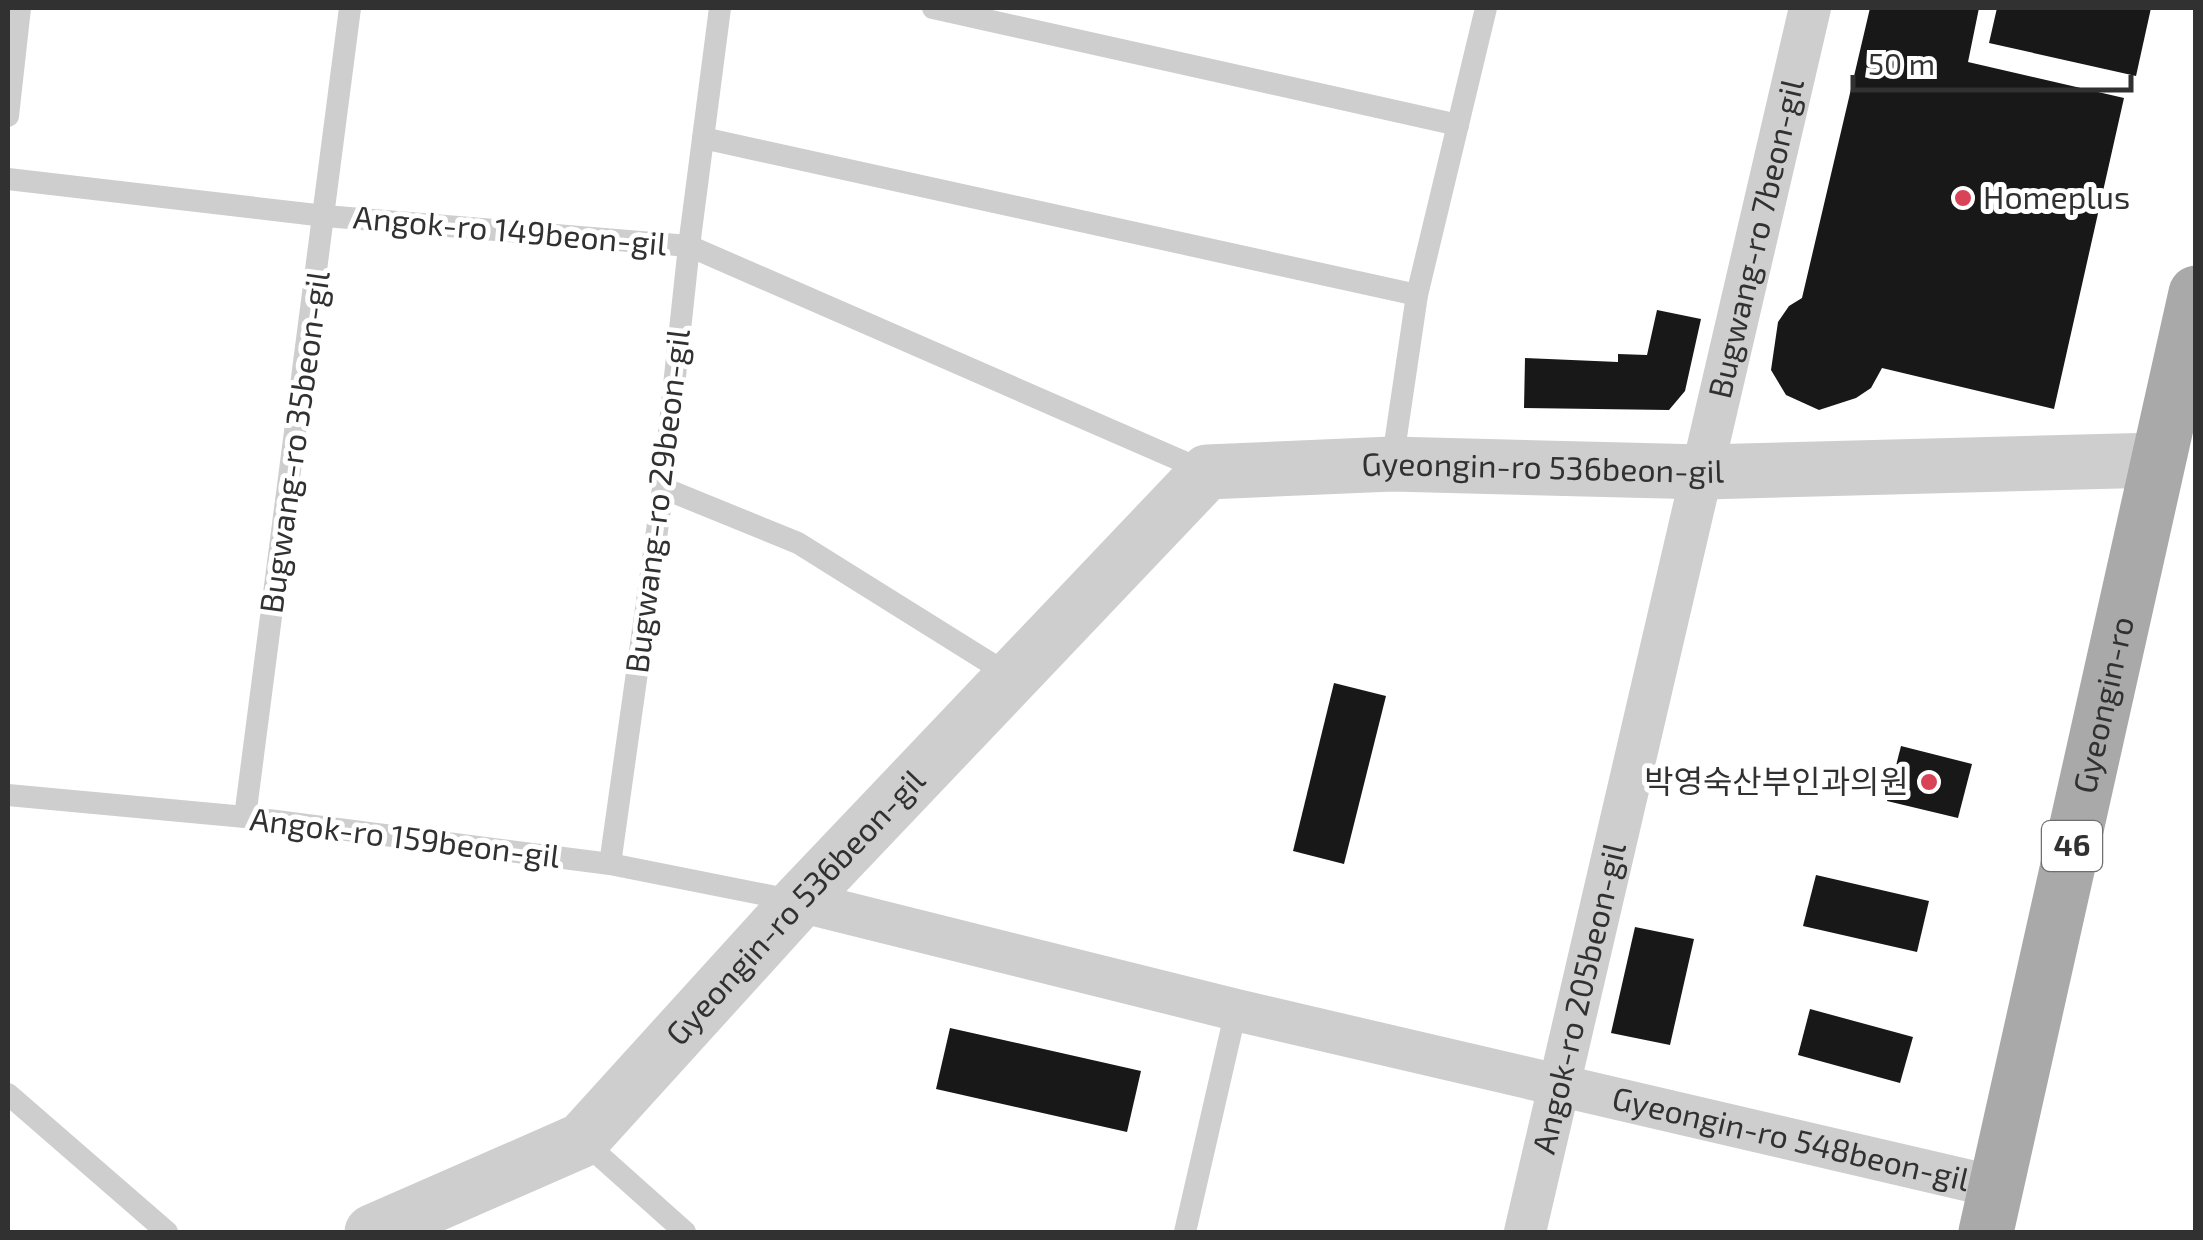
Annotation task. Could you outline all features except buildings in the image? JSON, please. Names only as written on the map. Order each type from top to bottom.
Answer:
[{"type":"main road","name":"Gyeongin-ro","points":[[1991,1210],[2170,453],[2196,293]]},
{"type":"street","name":"Bugwang-ro 7beon-gil","points":[[1704,472],[1810,8]]},
{"type":"street","name":"Gyeongin-ro 536beon-gil","points":[[372,1232],[582,1140],[799,901],[1207,472],[1392,464],[1704,472],[2170,453]]},
{"type":"street","name":"Angok-ro 205beon-gil","points":[[1525,1232],[1704,472]]},
{"type":"street","name":"Gyeongin-ro 548beon-gil","points":[[799,901],[1558,1087],[1991,1210]]},
{"type":"lane","points":[[8,116],[20,8]]},
{"type":"lane","name":"Bugwang-ro 35beon-gil","points":[[245,817],[350,8]]},
{"type":"lane","name":"Bugwang-ro 29beon-gil","points":[[610,864],[663,488],[720,8]]},
{"type":"lane","points":[[933,8],[1458,125]]},
{"type":"lane","points":[[1392,464],[1417,294],[1486,8]]},
{"type":"lane","points":[[703,138],[1417,294]]},
{"type":"lane","name":"Angok-ro 149beon-gil","points":[[8,178],[324,216],[689,246],[1207,472]]},
{"type":"lane","points":[[663,488],[798,543],[1014,678]]},
{"type":"lane","name":"Angok-ro 159beon-gil","points":[[8,796],[245,817],[610,864],[799,901]]},
{"type":"lane","points":[[1185,1232],[1236,1010]]},
{"type":"lane","points":[[8,1094],[167,1232]]},
{"type":"lane","points":[[582,1140],[685,1232]]},
{"type":"place","name":"Homeplus","points":[[1963,198]]},
{"type":"place","name":"박영숙산부인과의원","points":[[1929,782]]}]
